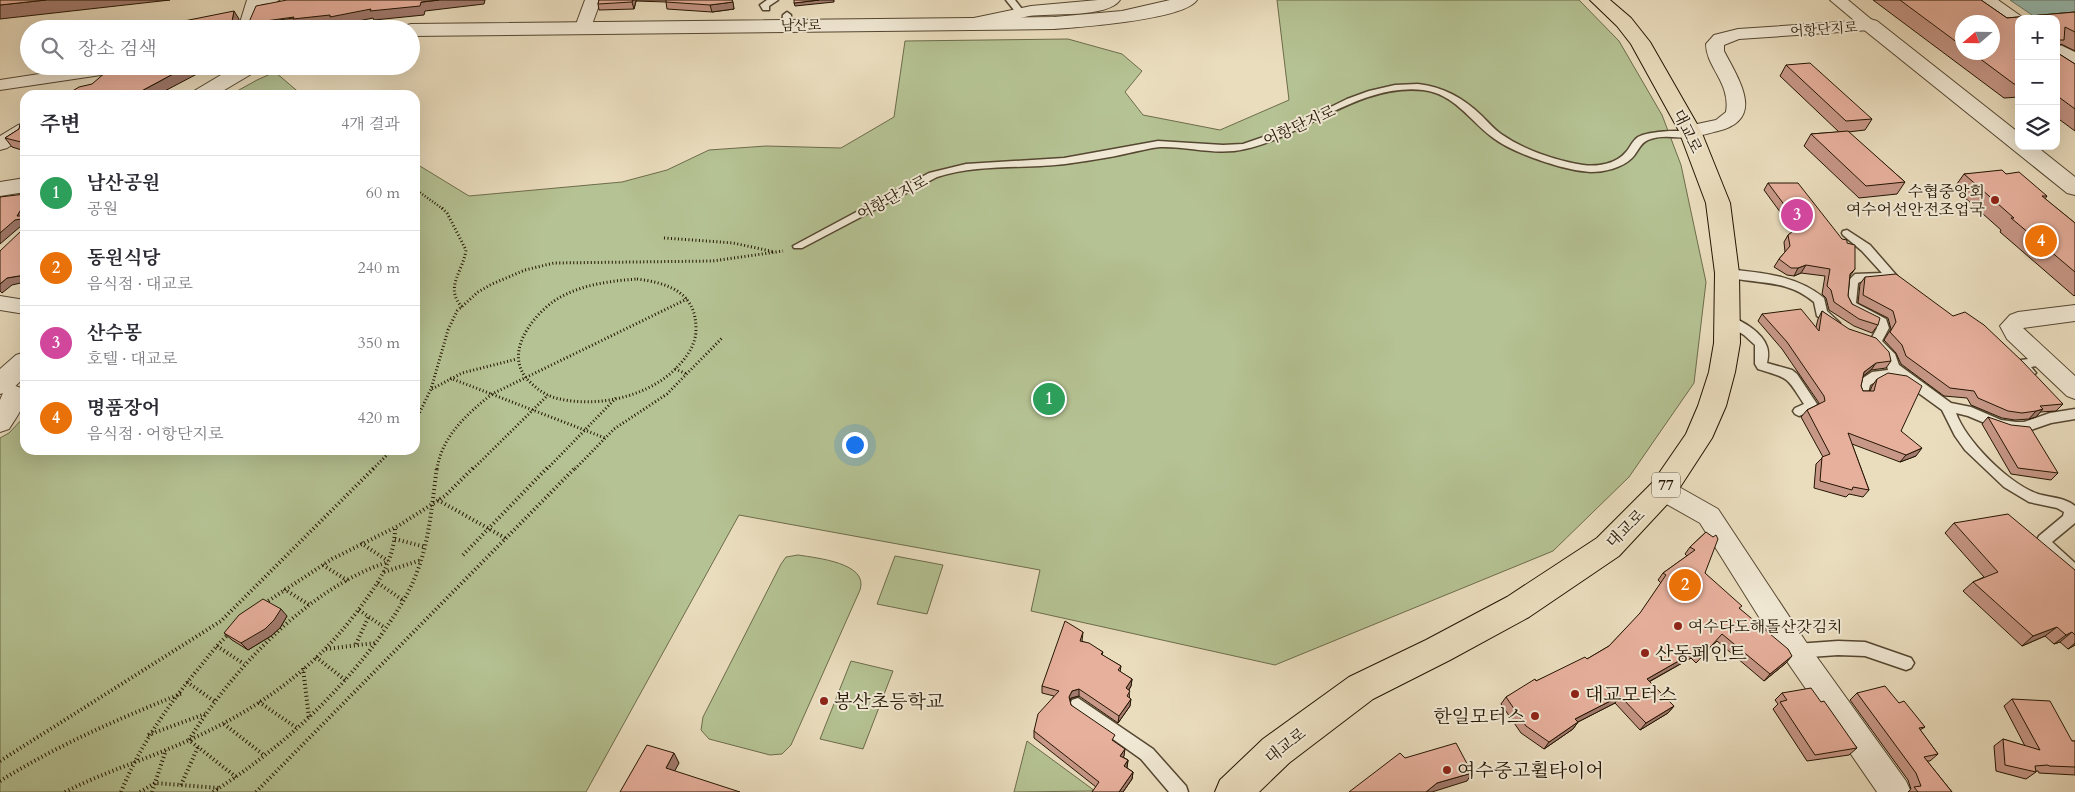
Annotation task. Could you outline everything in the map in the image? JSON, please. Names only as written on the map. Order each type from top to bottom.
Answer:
[{"type":"main road","name":"대교로","points":[[1233,792],[1276,751],[1361,688],[1438,650],[1518,607],[1608,547],[1663,490],[1698,438],[1712,406],[1722,372],[1727,343],[1728,273],[1718,203],[1691,133],[1640,42],[1624,22],[1599,0]]},
{"type":"street","points":[[583,27],[593,0]]},
{"type":"street","points":[[975,24],[1038,10],[1097,6],[1112,0]]},
{"type":"street","name":"남산로","points":[[420,30],[583,27],[786,20],[975,24],[1054,23],[1105,19],[1157,10],[1188,0]]},
{"type":"street","points":[[1838,0],[1870,25]]},
{"type":"street","points":[[1987,0],[2015,19]]},
{"type":"street","points":[[249,20],[255,2]]},
{"type":"street","name":"어항단지로","points":[[1691,133],[1731,119],[1736,112],[1738,102],[1715,51],[1715,44],[1720,39],[1738,34],[1870,25],[2015,141]]},
{"type":"street","points":[[2060,51],[2075,60]]},
{"type":"street","points":[[0,85],[68,75]]},
{"type":"street","points":[[94,86],[103,75]]},
{"type":"street","points":[[208,90],[220,75]]},
{"type":"street","points":[[209,90],[235,75]]},
{"type":"street","points":[[0,144],[20,132]]},
{"type":"street","points":[[2027,150],[2075,188]]},
{"type":"street","points":[[0,189],[20,186]]},
{"type":"street","points":[[0,303],[20,306]]},
{"type":"street","points":[[2066,395],[2044,361],[2015,333],[2012,324],[2018,320],[2075,313]]},
{"type":"street","points":[[0,423],[11,406],[9,392],[20,371]]},
{"type":"street","points":[[1663,490],[1709,516],[1796,650],[1895,792]]},
{"type":"lane","points":[[255,2],[275,0]]},
{"type":"lane","points":[[766,8],[764,5],[774,0]]},
{"type":"lane","points":[[1010,0],[1021,13]]},
{"type":"lane","name":"어항단지로","points":[[798,246],[933,175],[949,169],[978,165],[1061,161],[1161,144],[1222,148],[1243,147],[1277,137],[1354,100],[1394,88],[1418,87],[1445,93],[1461,101],[1492,132],[1508,143],[1579,168],[1597,168],[1620,161],[1628,157],[1641,139],[1652,135],[1691,133]]},
{"type":"lane","points":[[1847,233],[1866,248],[1891,276],[1859,277],[1853,282],[1850,303],[1852,307],[1882,322],[1883,328],[1871,339],[1891,357],[1893,367],[1905,378],[1947,407],[1971,412],[1999,424],[2016,427],[2025,427],[2050,418],[2072,415],[2066,395]]},
{"type":"lane","points":[[1728,273],[1776,280],[1804,288],[1820,300],[1821,313],[1842,328]]},
{"type":"lane","points":[[1728,320],[1758,341],[1762,351],[1760,363],[1762,366],[1788,373],[1795,378],[1811,404],[1810,408],[1799,411]]},
{"type":"lane","points":[[2010,354],[2040,383]]},
{"type":"lane","points":[[2021,364],[2044,361]]},
{"type":"lane","points":[[1863,394],[1864,383],[1872,377],[1887,373],[1905,378]]},
{"type":"lane","points":[[1947,407],[1949,416],[1972,447],[2007,483],[2034,498],[2066,506],[2071,510],[2070,519],[2044,540],[2047,547],[2075,572]]},
{"type":"lane","points":[[1796,650],[1858,648],[1878,652],[1906,663]]},
{"type":"lane","points":[[1078,705],[1147,754],[1180,792]]},
{"type":"path","points":[[420,192],[438,204],[447,213],[466,250],[453,290],[456,300],[462,307]]},
{"type":"path","points":[[664,238],[733,243],[778,252]]},
{"type":"path","points":[[420,412],[431,390],[450,326],[457,311],[492,284],[525,270],[547,264],[713,261],[778,252],[798,246]]},
{"type":"path","points":[[637,279],[662,283],[682,294],[687,299],[695,309],[699,327],[694,346],[682,364],[662,380],[637,392],[616,398],[582,402],[556,399],[536,389],[522,376],[517,359],[520,338],[533,318],[554,301],[580,288],[608,280],[637,279]]},
{"type":"path","points":[[212,792],[264,756],[309,718],[345,680],[386,628],[414,582],[425,547],[438,464],[444,446],[467,416],[492,394],[687,299]]},
{"type":"path","points":[[256,792],[605,438],[624,421],[657,402],[723,337]]},
{"type":"path","points":[[431,390],[450,378],[517,359]]},
{"type":"path","points":[[675,369],[687,374]]},
{"type":"path","points":[[450,378],[605,438]]},
{"type":"path","points":[[258,608],[323,564],[361,543],[395,528],[453,489],[548,395]]},
{"type":"path","points":[[463,555],[616,398]]},
{"type":"path","points":[[0,761],[221,621],[387,455]]},
{"type":"path","points":[[438,500],[507,539]]},
{"type":"path","points":[[66,792],[224,724],[259,702],[304,668],[352,620],[378,583],[388,562],[395,539],[395,528]]},
{"type":"path","points":[[395,539],[425,547]]},
{"type":"path","points":[[361,543],[388,562]]},
{"type":"path","points":[[384,572],[421,560]]},
{"type":"path","points":[[189,740],[214,701],[244,664],[262,646],[310,606],[348,581],[373,567],[388,562]]},
{"type":"path","points":[[323,564],[348,581]]},
{"type":"path","points":[[378,583],[404,601]]},
{"type":"path","points":[[284,589],[310,606]]},
{"type":"path","points":[[359,610],[386,628]]},
{"type":"path","points":[[356,645],[369,616]]},
{"type":"path","points":[[121,792],[133,763],[148,735],[175,696],[232,630]]},
{"type":"path","points":[[325,649],[375,643]]},
{"type":"path","points":[[217,646],[244,664]]},
{"type":"path","points":[[316,657],[345,680]]},
{"type":"path","points":[[304,668],[309,718]]},
{"type":"path","points":[[187,682],[214,701]]},
{"type":"path","points":[[0,781],[82,735],[131,712],[183,693]]},
{"type":"path","points":[[259,702],[297,728]]},
{"type":"path","points":[[148,735],[206,713]]},
{"type":"path","points":[[224,724],[264,756]]},
{"type":"path","points":[[189,740],[236,777]]},
{"type":"path","points":[[181,785],[198,747]]},
{"type":"path","points":[[152,792],[167,750]]},
{"type":"path","points":[[140,792],[155,783],[220,788]]},
{"type":"green space","points":[[1277,0],[1579,0],[1619,41],[1662,115],[1681,165],[1706,282],[1694,383],[1629,477],[1553,551],[1275,665],[1031,611],[1040,570],[739,515],[586,792],[0,792],[0,438],[9,433],[20,421],[20,455],[420,455],[420,166],[469,196],[622,182],[667,170],[709,150],[766,146],[841,148],[894,117],[905,41],[1068,39],[1122,54],[1142,71],[1125,92],[1143,115],[1220,130],[1289,100]]},
{"type":"green space","points":[[268,75],[279,75],[296,90],[239,90]]},
{"type":"green space","points":[[798,555],[840,564],[857,574],[861,581],[860,590],[791,745],[782,754],[770,755],[709,739],[701,730],[703,717],[781,564],[786,557]]},
{"type":"green space","points":[[895,556],[943,565],[927,614],[877,604]]},
{"type":"green space","points":[[851,661],[893,671],[863,749],[820,739]]},
{"type":"green space","points":[[1027,741],[1095,791],[1014,792]]},
{"type":"water","points":[[2010,0],[2075,0],[2075,22],[2060,20],[2060,15],[2032,15]]},
{"type":"building","points":[[0,0],[46,0],[0,5]]},
{"type":"building","points":[[287,0],[439,0],[421,2],[420,6],[370,11],[371,9],[330,17],[330,15],[293,19],[294,17],[272,20],[250,20],[256,6]]},
{"type":"building","points":[[599,0],[633,0],[632,2],[598,4]]},
{"type":"building","points":[[666,0],[732,0],[733,2],[710,5],[666,2]]},
{"type":"building","points":[[794,0],[819,0],[794,3]]},
{"type":"building","points":[[1900,0],[1981,0],[2007,18],[2015,17],[2015,84],[1982,60],[2000,60],[2000,15],[1955,15],[1955,41]]},
{"type":"building","points":[[234,11],[232,20],[189,20]]},
{"type":"building","points":[[2075,12],[2075,32],[2065,27],[2064,40],[2060,40],[2060,15],[2041,15]]},
{"type":"building","points":[[2060,55],[2075,64],[2075,109],[2060,98]]},
{"type":"building","points":[[1810,63],[1872,119],[1846,121],[1786,65]]},
{"type":"building","points":[[102,75],[171,75],[143,90],[74,90],[92,84]]},
{"type":"building","points":[[20,124],[20,142],[5,138],[19,129]]},
{"type":"building","points":[[1848,131],[1905,182],[1866,186],[1811,134]]},
{"type":"building","points":[[2002,170],[2006,174],[2019,172],[2047,196],[2042,196],[2075,223],[2075,272],[2011,218],[2014,218],[1964,174]]},
{"type":"building","points":[[1768,183],[1798,183],[1842,239],[1847,240],[1847,243],[1855,245],[1855,269],[1850,274],[1848,296],[1852,304],[1880,318],[1878,325],[1859,319],[1834,302],[1831,290],[1827,286],[1830,269],[1806,265],[1791,268],[1779,259],[1790,246],[1788,235],[1800,226]]},
{"type":"building","points":[[20,195],[20,211],[17,216],[20,216],[20,219],[15,220],[0,233],[0,197]]},
{"type":"building","points":[[20,232],[20,276],[7,278],[0,284],[0,251]]},
{"type":"building","points":[[1896,274],[1953,316],[1965,312],[1984,325],[2063,404],[2040,406],[2043,409],[2022,413],[2008,411],[1978,398],[1974,391],[1950,388],[1906,356],[1902,345],[1890,332],[1896,322],[1893,311],[1863,295],[1865,277]]},
{"type":"building","points":[[1801,309],[1819,331],[1822,311],[1849,329],[1876,338],[1889,352],[1891,361],[1876,363],[1864,372],[1861,386],[1863,391],[1874,391],[1877,379],[1888,373],[1907,376],[1922,386],[1901,431],[1922,448],[1906,455],[1848,433],[1869,490],[1853,487],[1852,490],[1820,481],[1822,457],[1830,454],[1807,410],[1825,401],[1824,396],[1787,342],[1762,314]]},
{"type":"building","points":[[1988,417],[2011,425],[2030,427],[2058,473],[2018,468]]},
{"type":"building","points":[[2008,514],[2075,570],[2075,635],[2072,632],[2066,635],[2057,627],[2033,636],[1973,582],[1998,572],[1954,523]]},
{"type":"building","points":[[1706,532],[1713,537],[1716,535],[1718,539],[1705,573],[1742,606],[1739,608],[1788,649],[1792,656],[1770,674],[1722,634],[1702,656],[1696,651],[1647,679],[1674,706],[1646,723],[1620,696],[1575,719],[1578,722],[1549,742],[1526,726],[1506,697],[1535,679],[1536,681],[1585,657],[1587,659],[1609,646],[1640,613],[1666,575],[1663,573],[1695,550],[1690,547]]},
{"type":"building","points":[[263,599],[281,609],[265,629],[241,643],[224,633],[239,615]]},
{"type":"building","points":[[1065,621],[1083,632],[1080,641],[1089,643],[1103,652],[1101,654],[1121,666],[1118,670],[1132,679],[1126,688],[1130,691],[1127,696],[1131,699],[1119,716],[1079,689],[1072,691],[1069,697],[1071,705],[1115,735],[1112,740],[1125,749],[1120,756],[1128,760],[1124,766],[1133,772],[1119,792],[1092,792],[1099,782],[1034,731],[1038,714],[1059,691],[1042,686]]},
{"type":"building","points":[[1885,686],[1899,703],[1904,701],[1925,727],[1919,728],[1938,754],[1924,757],[1952,792],[1918,792],[1914,787],[1921,786],[1916,773],[1857,693]]},
{"type":"building","points":[[1811,688],[1821,702],[1824,701],[1857,748],[1815,755],[1780,702],[1787,700],[1782,693]]},
{"type":"building","points":[[2012,699],[2050,701],[2072,741],[2075,741],[2075,767],[2035,766],[2036,772],[2005,765],[2003,739],[2040,750]]},
{"type":"building","points":[[1456,743],[1472,773],[1437,783],[1426,792],[1349,792],[1400,753],[1405,758]]},
{"type":"building","points":[[647,745],[674,753],[666,768],[740,792],[620,792]]},
{"type":"place","name":"수협중앙회 여수어선안전조업국","points":[[1995,200]]},
{"type":"place","name":"산수몽","points":[[1797,215]]},
{"type":"place","name":"명품장어","points":[[2041,241]]},
{"type":"place","name":"남산공원","points":[[1049,399]]},
{"type":"place","name":"동원식당","points":[[1685,585]]},
{"type":"place","name":"여수다도해돌산갓김치","points":[[1678,626]]},
{"type":"place","name":"산동페인트","points":[[1645,653]]},
{"type":"place","name":"대교모터스","points":[[1575,694]]},
{"type":"place","name":"봉산초등학교","points":[[824,701]]},
{"type":"place","name":"한일모터스","points":[[1535,716]]},
{"type":"place","name":"여수중고휠타이어","points":[[1447,770]]}]
